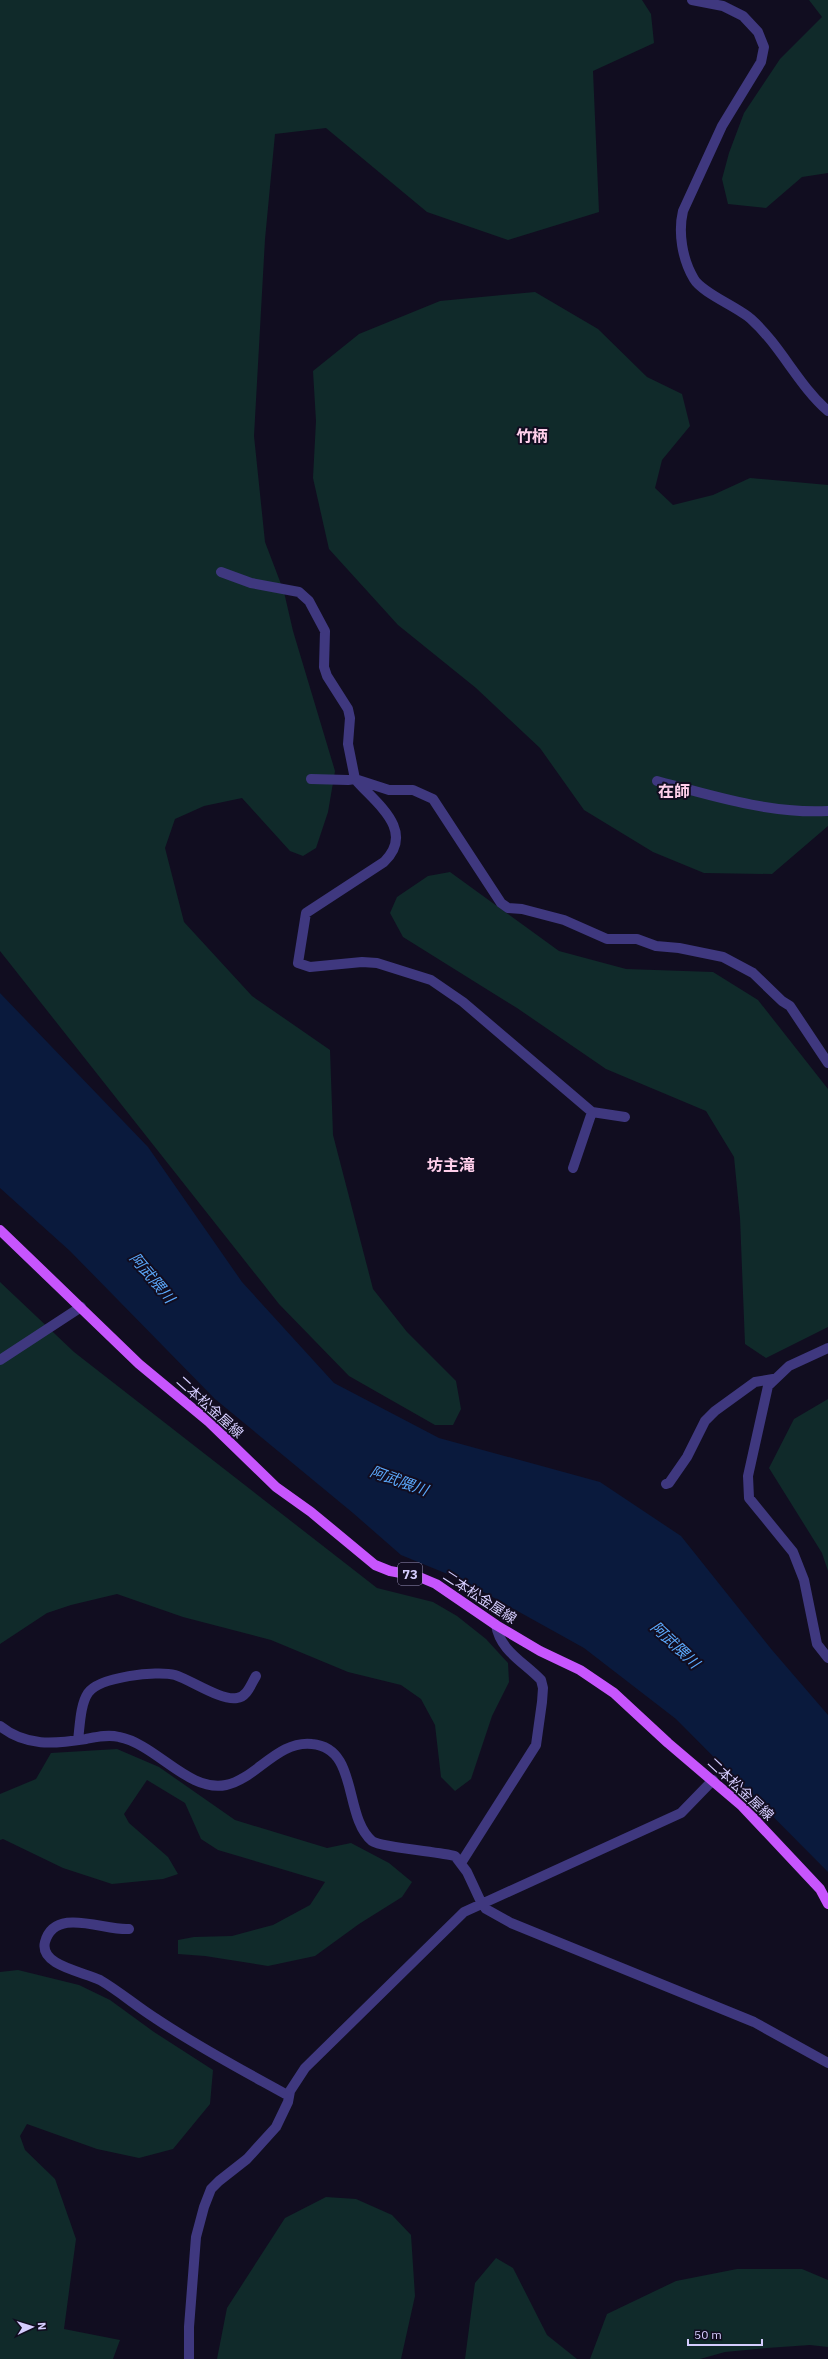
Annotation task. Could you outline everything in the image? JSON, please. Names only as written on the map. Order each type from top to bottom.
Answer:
[{"type":"main road","name":"二本松金屋線","points":[[0,1230],[139,1364],[209,1422],[276,1486],[311,1512],[375,1565],[390,1571],[417,1576],[436,1584],[496,1625],[540,1651],[580,1670],[614,1693],[668,1743],[742,1806],[820,1889],[828,1904]]},
{"type":"street","points":[[692,0],[723,6],[743,16],[758,32],[764,47],[761,62],[722,126],[683,211],[680,225],[681,238],[689,270],[694,280],[750,319],[809,391],[828,411]]},
{"type":"street","points":[[221,572],[251,583],[299,592],[309,601],[325,631],[324,667],[327,676],[348,709],[350,718],[348,744],[355,778],[387,811],[393,824],[396,841],[392,854],[384,862],[306,913],[298,963],[310,967],[362,962],[377,963],[431,980],[442,986],[463,1002],[592,1112],[625,1117]]},
{"type":"street","points":[[311,779],[348,780],[355,778],[389,790],[413,790],[433,799],[487,881],[492,892],[508,908],[522,909],[564,920],[607,939],[637,939],[656,946],[705,952],[723,957],[742,966],[782,1001],[790,1006],[828,1063]]},
{"type":"street","points":[[657,781],[767,808],[810,812],[828,811]]},
{"type":"street","points":[[574,1168],[592,1112]]},
{"type":"street","points":[[0,1360],[81,1307]]},
{"type":"street","points":[[828,1348],[789,1366],[773,1379],[768,1386],[748,1476],[749,1498],[793,1552],[804,1580],[817,1644],[828,1658]]},
{"type":"street","points":[[666,1484],[670,1482],[687,1457],[704,1421],[715,1410],[755,1382],[773,1379]]},
{"type":"street","points":[[461,1863],[536,1745],[541,1715],[543,1688],[541,1680],[506,1648],[498,1634],[496,1625]]},
{"type":"street","points":[[78,1740],[84,1704],[88,1693],[98,1684],[108,1680],[148,1674],[174,1675],[225,1697],[236,1699],[243,1697],[256,1676]]},
{"type":"street","points":[[0,1726],[31,1742],[55,1744],[108,1736],[125,1738],[142,1745],[197,1781],[216,1786],[226,1785],[238,1781],[288,1749],[306,1744],[322,1746],[334,1753],[340,1762],[345,1772],[360,1824],[372,1841],[385,1846],[454,1856],[467,1872],[481,1902],[486,1909],[511,1923],[754,2022],[828,2063]]},
{"type":"street","points":[[189,2359],[189,2327],[196,2237],[204,2207],[212,2189],[218,2181],[247,2159],[276,2127],[296,2080],[305,2068],[450,1923],[464,1912],[481,1902],[681,1814],[713,1780]]},
{"type":"street","points":[[129,1929],[116,1930],[86,1923],[67,1923],[56,1926],[51,1931],[45,1943],[45,1950],[51,1960],[60,1966],[88,1973],[154,2018],[289,2096]]},
{"type":"green space","points":[[0,0],[642,0],[651,14],[654,43],[593,71],[599,212],[508,240],[427,212],[326,128],[275,134],[265,239],[254,436],[265,542],[284,592],[293,631],[335,771],[328,812],[316,848],[303,856],[290,851],[242,798],[204,806],[175,819],[165,848],[184,922],[252,996],[330,1050],[333,1135],[373,1289],[407,1332],[456,1381],[461,1409],[453,1425],[435,1425],[349,1376],[279,1304],[0,951]]},
{"type":"green space","points":[[809,0],[828,0],[828,173],[802,177],[766,208],[728,204],[722,179],[729,153],[744,113],[780,59],[822,17]]},
{"type":"green space","points":[[535,292],[598,329],[647,377],[682,394],[690,426],[662,460],[655,488],[673,505],[713,495],[750,478],[828,485],[828,826],[772,874],[704,873],[653,852],[584,810],[540,748],[476,688],[398,625],[329,549],[313,478],[316,421],[313,371],[359,334],[440,301]]},
{"type":"green space","points":[[450,872],[559,951],[626,969],[713,972],[758,1000],[828,1089],[828,1327],[766,1358],[745,1344],[740,1218],[734,1157],[706,1111],[606,1069],[517,1008],[403,937],[390,913],[397,897],[428,876]]},
{"type":"green space","points":[[0,1282],[74,1352],[377,1588],[433,1602],[457,1616],[486,1639],[508,1663],[509,1682],[492,1716],[471,1779],[455,1791],[441,1777],[435,1725],[421,1699],[401,1685],[348,1672],[271,1640],[183,1617],[117,1594],[71,1605],[47,1613],[0,1644]]},
{"type":"green space","points":[[828,1399],[828,1571],[822,1553],[769,1468],[794,1419]]},
{"type":"green space","points":[[117,1749],[159,1767],[235,1820],[327,1848],[351,1843],[389,1863],[412,1882],[402,1897],[359,1924],[315,1956],[268,1966],[205,1956],[178,1954],[178,1940],[194,1937],[232,1936],[273,1925],[310,1905],[325,1882],[218,1850],[201,1839],[185,1803],[147,1780],[124,1814],[129,1823],[168,1857],[178,1874],[163,1879],[112,1884],[63,1868],[3,1839],[0,1840],[0,1794],[36,1779],[51,1753]]},
{"type":"green space","points":[[18,1970],[79,1985],[110,2000],[154,2032],[213,2070],[210,2104],[173,2149],[139,2158],[97,2149],[27,2124],[20,2136],[25,2150],[55,2179],[76,2239],[64,2329],[120,2340],[113,2359],[0,2359],[0,1972]]},
{"type":"green space","points":[[326,2197],[356,2199],[392,2215],[411,2235],[415,2296],[401,2359],[217,2359],[227,2308],[285,2218]]},
{"type":"green space","points":[[496,2258],[513,2268],[547,2335],[577,2359],[465,2359],[475,2283]]},
{"type":"green space","points":[[737,2269],[802,2269],[828,2280],[828,2347],[810,2345],[767,2348],[725,2352],[700,2359],[590,2359],[607,2314],[676,2281]]},
{"type":"water","name":"阿武隈川","points":[[0,993],[148,1147],[242,1282],[334,1383],[439,1438],[600,1482],[681,1536],[772,1650],[828,1715],[828,1872],[676,1719],[584,1648],[462,1580],[401,1555],[353,1513],[215,1399],[70,1251],[0,1188]]},
{"type":"district","name":"竹柄","points":[[532,436]]},
{"type":"district","name":"在師","points":[[674,791]]},
{"type":"district","name":"坊主滝","points":[[451,1165]]}]
